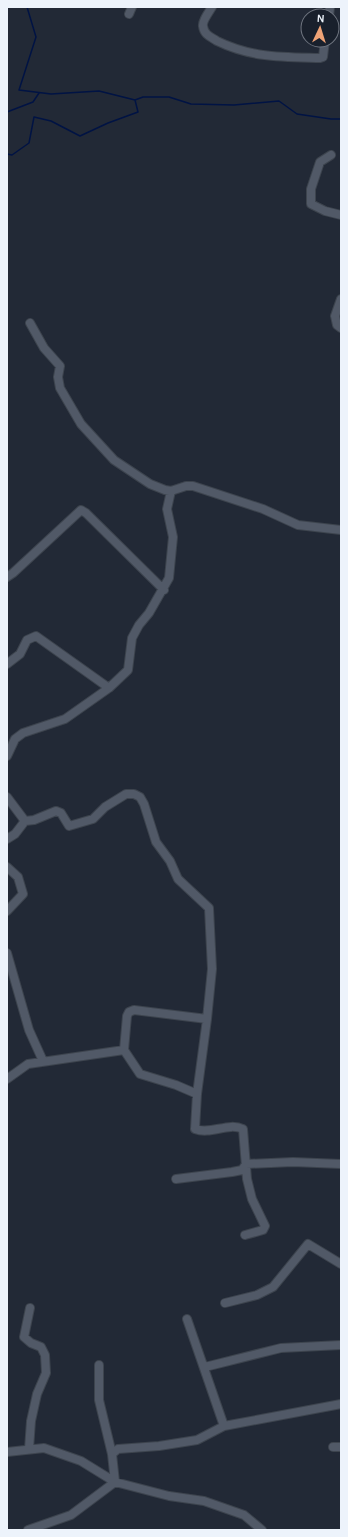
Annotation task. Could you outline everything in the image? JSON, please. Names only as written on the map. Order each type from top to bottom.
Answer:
[{"type":"street","points":[[212,7],[202,27],[207,35],[242,52],[260,56],[320,58],[324,57],[325,48]]},
{"type":"street","points":[[331,155],[320,162],[311,189],[311,204],[325,211],[341,215]]},
{"type":"street","points":[[341,299],[335,316],[337,325],[341,328]]},
{"type":"street","points":[[30,323],[44,348],[60,366],[58,383],[82,424],[114,460],[150,484],[164,490],[171,491],[186,486],[193,486],[262,508],[298,525],[341,530]]},
{"type":"street","points":[[7,756],[15,739],[23,733],[64,719],[109,688],[128,670],[132,638],[139,625],[164,590],[169,578],[173,537],[167,509],[171,491]]},
{"type":"street","points":[[7,576],[13,573],[80,510],[86,513],[126,550],[164,590]]},
{"type":"street","points":[[7,664],[20,654],[27,640],[36,636],[109,688]]},
{"type":"street","points":[[25,820],[34,820],[56,811],[61,813],[69,826],[93,819],[105,807],[126,794],[134,794],[140,797],[144,804],[156,842],[170,861],[178,879],[209,908],[212,969],[197,1094],[195,1129],[202,1132],[237,1126],[243,1129],[247,1179],[252,1199],[265,1226],[263,1230],[245,1235]]},
{"type":"street","points":[[7,797],[25,820]]},
{"type":"street","points":[[7,839],[14,834],[25,820]]},
{"type":"street","points":[[7,867],[18,877],[23,894],[7,911]]},
{"type":"street","points":[[7,953],[29,1030],[43,1062]]},
{"type":"street","points":[[197,1094],[176,1085],[140,1074],[124,1050],[127,1016],[129,1012],[134,1010],[207,1019]]},
{"type":"street","points":[[7,1079],[28,1064],[124,1050]]},
{"type":"street","points":[[246,1164],[293,1162],[341,1164]]},
{"type":"street","points":[[176,1179],[242,1170],[246,1164]]},
{"type":"street","points":[[226,1303],[257,1295],[273,1287],[308,1244],[341,1264]]},
{"type":"street","points":[[29,1449],[31,1421],[37,1394],[46,1373],[45,1355],[41,1347],[31,1343],[24,1336],[30,1308]]},
{"type":"street","points":[[187,1319],[205,1367],[224,1426]]},
{"type":"street","points":[[205,1367],[281,1348],[341,1344]]},
{"type":"street","points":[[99,1365],[100,1400],[112,1454],[115,1482]]},
{"type":"street","points":[[112,1454],[118,1449],[159,1446],[197,1440],[224,1426],[341,1404]]},
{"type":"street","points":[[7,1452],[44,1448],[80,1461],[115,1482],[169,1496],[204,1500],[244,1515],[262,1530]]},
{"type":"street","points":[[28,1530],[71,1515],[115,1482]]},
{"type":"waterway","points":[[27,7],[36,37],[19,90],[51,94],[99,91],[135,100],[143,97],[169,97],[191,104],[234,105],[279,101],[297,114],[341,119]]},
{"type":"waterway","points":[[7,112],[33,102],[39,93]]},
{"type":"waterway","points":[[7,154],[12,155],[29,143],[34,117],[51,121],[80,136],[108,123],[138,112],[135,100]]}]
